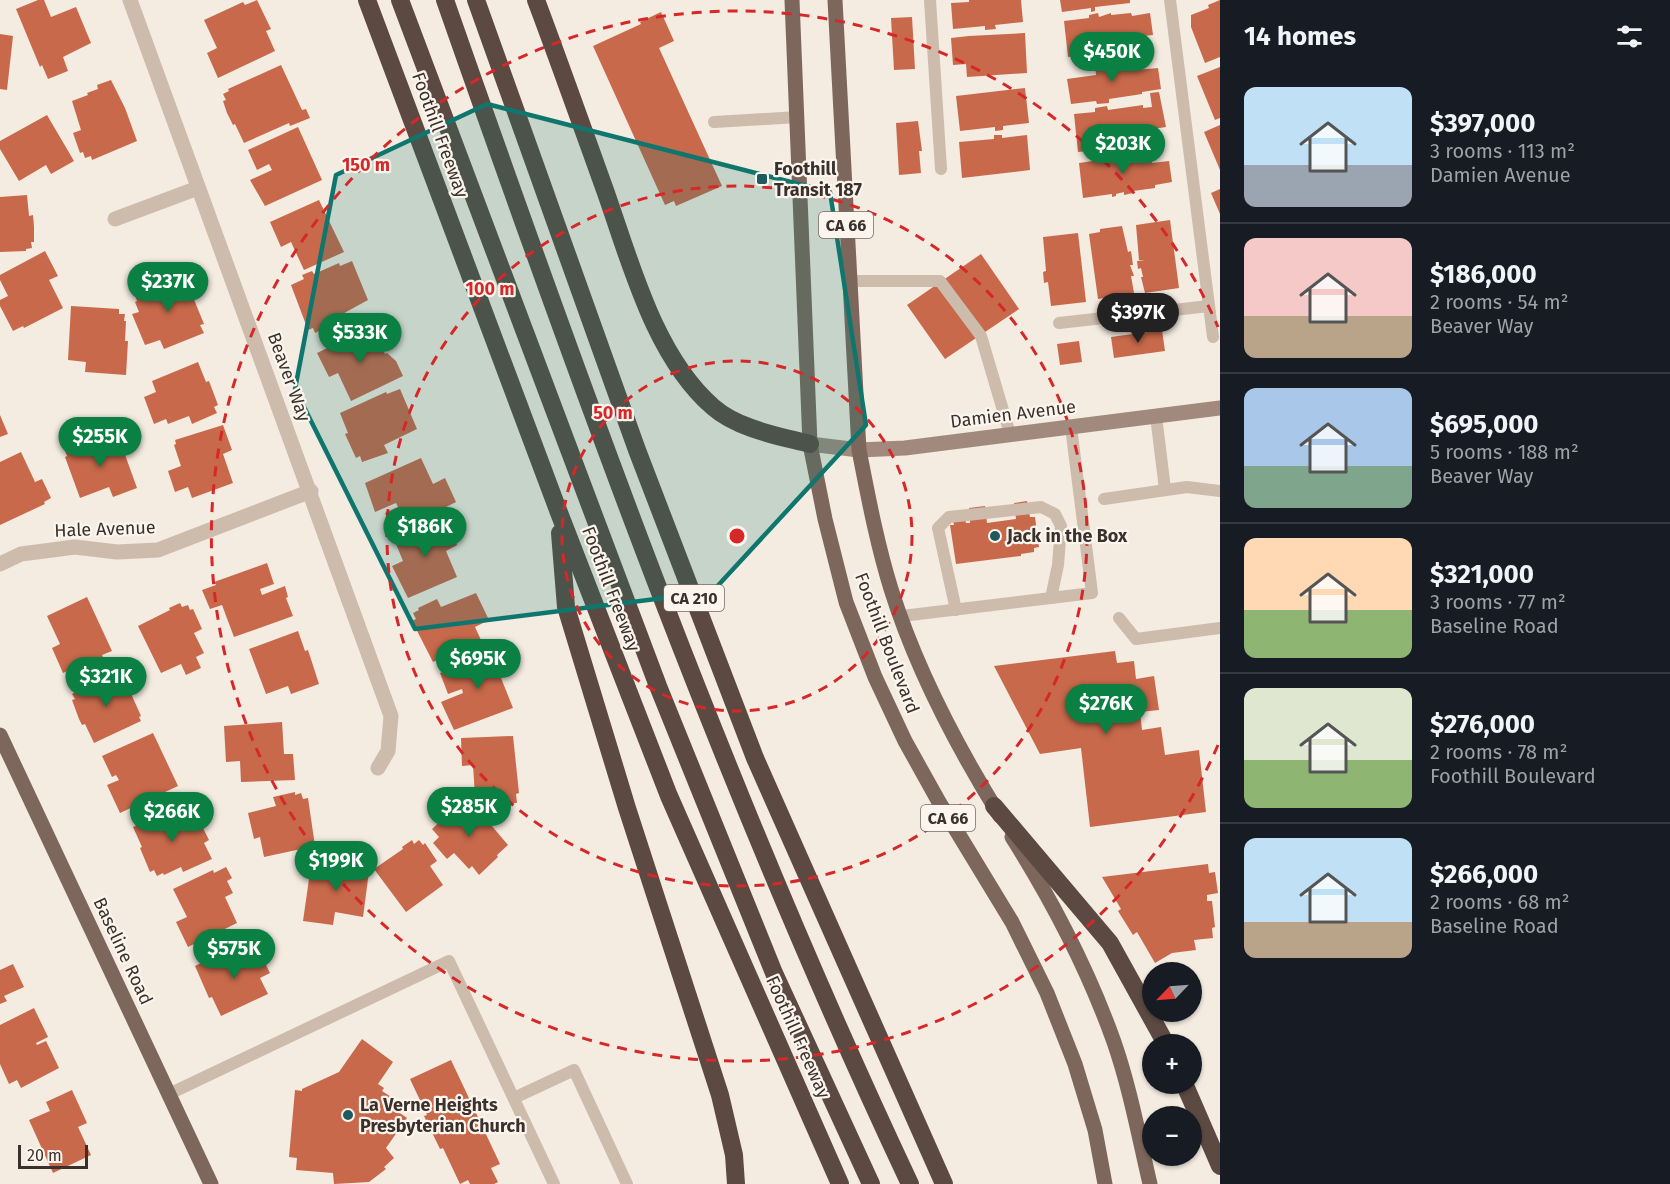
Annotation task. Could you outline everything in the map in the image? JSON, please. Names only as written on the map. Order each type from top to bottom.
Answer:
[{"type":"highway","name":"Foothill Freeway","points":[[368,0],[558,510],[669,796],[840,1184]]},
{"type":"highway","points":[[400,0],[658,686],[774,973],[871,1184]]},
{"type":"highway","points":[[445,0],[596,426],[675,632],[801,938],[879,1119],[910,1184]]},
{"type":"highway","name":"CA 210","points":[[476,0],[637,450],[751,747],[944,1184]]},
{"type":"highway","points":[[537,0],[636,276],[658,330],[681,373],[714,408],[748,428],[810,444]]},
{"type":"highway","points":[[558,510],[566,607],[627,808],[720,1095],[734,1155],[736,1184]]},
{"type":"highway","points":[[993,806],[1110,943],[1160,1034]]},
{"type":"highway","points":[[1189,1094],[1220,1166]]},
{"type":"main road","name":"Foothill Boulevard","points":[[792,0],[810,444],[825,519],[846,602],[875,677],[916,762],[1012,922],[1047,993],[1078,1075],[1095,1130],[1105,1184]]},
{"type":"main road","name":"Foothill Boulevard","points":[[835,0],[859,450],[891,589],[919,663],[949,727],[993,806],[1049,897],[1086,972],[1114,1043],[1135,1117],[1150,1184]]},
{"type":"main road","name":"Damien Avenue","points":[[810,444],[859,450],[905,448],[1220,408]]},
{"type":"main road","name":"Baseline Road","points":[[0,735],[212,1184]]},
{"type":"street","name":"Beaver Way","points":[[130,0],[391,716],[388,751],[378,768]]},
{"type":"street","points":[[115,219],[198,188]]},
{"type":"street","name":"Hale Avenue","points":[[0,564],[21,554],[75,546],[117,552],[158,550],[310,491]]},
{"type":"lane","points":[[930,0],[942,169]]},
{"type":"lane","points":[[1170,0],[1214,337]]},
{"type":"lane","points":[[714,122],[798,117]]},
{"type":"lane","points":[[849,281],[940,282],[981,336],[1010,434]]},
{"type":"lane","points":[[1059,323],[1209,306]]},
{"type":"lane","points":[[1156,416],[1165,489]]},
{"type":"lane","points":[[902,616],[1092,593],[1071,427]]},
{"type":"lane","points":[[1104,499],[1187,486],[1220,491]]},
{"type":"lane","points":[[956,610],[938,528],[949,517],[1041,507],[1055,514],[1060,526],[1058,565],[1051,598]]},
{"type":"lane","points":[[1119,618],[1136,639],[1220,628]]},
{"type":"lane","points":[[169,1094],[449,961],[554,1184]]},
{"type":"lane","points":[[514,1098],[574,1070],[627,1184]]},
{"type":"highlighted area","points":[[487,104],[830,192],[866,425],[712,592],[415,629],[295,389],[336,175]]},
{"type":"building","points":[[38,0],[44,0],[51,17],[76,7],[91,43],[63,57],[68,71],[48,79],[42,65],[40,67],[16,9]]},
{"type":"building","points":[[257,0],[271,29],[266,31],[275,51],[218,78],[207,53],[217,48],[204,20],[243,2],[245,5]]},
{"type":"building","points":[[969,0],[1021,0],[1023,22],[995,25],[996,29],[985,30],[985,26],[953,29],[951,3],[969,2]]},
{"type":"building","points":[[1060,0],[1130,0],[1130,3],[1095,7],[1095,11],[1091,12],[1091,8],[1062,12]]},
{"type":"building","points":[[1220,0],[1220,57],[1205,63],[1191,27],[1191,15],[1209,8],[1208,5]]},
{"type":"building","points":[[661,12],[674,41],[659,48],[722,186],[676,206],[674,201],[665,205],[593,46]]},
{"type":"building","points":[[1098,13],[1099,17],[1111,13],[1111,15],[1131,13],[1132,16],[1150,13],[1153,35],[1134,37],[1135,48],[1068,57],[1064,21],[1089,18],[1089,15]]},
{"type":"building","points":[[912,17],[915,69],[894,70],[891,18]]},
{"type":"building","points":[[1025,33],[1027,73],[967,77],[966,64],[953,65],[951,38]]},
{"type":"building","points":[[0,34],[13,36],[7,90],[0,89]]},
{"type":"building","points":[[1124,60],[1125,71],[1158,68],[1161,89],[1109,99],[1109,103],[1097,104],[1096,101],[1071,104],[1067,79],[1096,75],[1095,64]]},
{"type":"building","points":[[281,65],[302,110],[306,109],[310,118],[290,126],[289,123],[244,143],[227,113],[223,94],[229,91],[228,89]]},
{"type":"building","points":[[1220,67],[1220,118],[1215,120],[1197,76]]},
{"type":"building","points":[[111,80],[125,108],[137,141],[92,160],[91,156],[85,158],[83,152],[80,153],[73,133],[81,130],[72,101],[88,95],[87,93],[98,89],[97,85]]},
{"type":"building","points":[[1025,88],[1029,123],[1003,126],[1003,130],[995,131],[995,127],[960,131],[956,96]]},
{"type":"building","points":[[1159,92],[1166,127],[1146,130],[1141,132],[1142,134],[1134,135],[1135,144],[1122,146],[1122,148],[1078,152],[1074,114],[1095,112],[1095,108],[1107,106],[1108,110],[1143,105],[1143,108],[1152,107],[1150,93]]},
{"type":"building","points":[[47,115],[74,161],[51,174],[46,165],[19,181],[0,149],[0,141]]},
{"type":"building","points":[[918,121],[922,151],[919,151],[921,173],[899,175],[896,123]]},
{"type":"building","points":[[1220,125],[1220,170],[1204,132]]},
{"type":"building","points":[[298,127],[322,180],[265,206],[250,180],[272,170],[269,164],[257,170],[248,150]]},
{"type":"building","points":[[994,135],[1002,135],[1002,138],[1027,135],[1030,170],[962,178],[959,142],[994,139]]},
{"type":"building","points":[[1151,153],[1152,163],[1169,161],[1172,182],[1124,195],[1124,192],[1112,197],[1112,194],[1083,198],[1079,163]]},
{"type":"building","points":[[1220,189],[1220,214],[1211,193]]},
{"type":"building","points":[[27,195],[29,216],[33,215],[34,242],[31,242],[32,248],[26,251],[0,252],[0,197]]},
{"type":"building","points":[[319,200],[344,252],[304,270],[291,242],[281,247],[270,222]]},
{"type":"building","points":[[1170,220],[1179,288],[1145,293],[1141,268],[1138,269],[1137,261],[1145,260],[1139,260],[1136,225]]},
{"type":"building","points":[[1122,226],[1128,252],[1131,251],[1133,265],[1130,265],[1134,276],[1131,276],[1134,293],[1119,295],[1119,299],[1111,300],[1111,297],[1098,299],[1089,234],[1100,232],[1100,229]]},
{"type":"building","points":[[1078,233],[1086,302],[1051,306],[1048,282],[1044,283],[1043,272],[1046,271],[1043,237]]},
{"type":"building","points":[[45,251],[58,276],[49,280],[63,308],[24,328],[23,326],[13,331],[0,306],[0,300],[8,296],[0,275]]},
{"type":"building","points":[[981,254],[1019,309],[945,359],[907,305]]},
{"type":"building","points":[[352,261],[368,300],[337,317],[341,324],[322,332],[321,330],[315,333],[313,328],[308,330],[291,285],[304,279],[302,275],[312,271],[314,274],[339,263],[340,266]]},
{"type":"building","points":[[184,275],[204,324],[200,325],[204,333],[164,349],[160,340],[145,345],[132,314],[139,312],[135,295],[140,290],[164,279],[165,283]]},
{"type":"building","points":[[71,306],[119,309],[119,314],[125,314],[125,341],[128,341],[126,375],[85,372],[86,362],[68,360]]},
{"type":"building","points":[[365,330],[367,334],[374,330],[385,354],[387,353],[396,361],[403,376],[351,401],[338,373],[329,377],[317,353]]},
{"type":"building","points":[[1162,330],[1165,351],[1114,358],[1111,337]]},
{"type":"building","points":[[1079,341],[1082,362],[1060,365],[1057,344]]},
{"type":"building","points":[[198,362],[206,382],[209,381],[218,405],[214,407],[217,413],[192,424],[189,416],[168,424],[166,419],[154,424],[144,397],[156,392],[152,381]]},
{"type":"building","points":[[400,389],[417,429],[384,445],[388,453],[362,462],[360,456],[356,458],[345,434],[348,433],[340,413],[386,392],[387,394]]},
{"type":"building","points":[[0,415],[8,434],[0,437]]},
{"type":"building","points":[[223,425],[232,450],[223,454],[233,483],[192,498],[188,487],[175,492],[168,471],[181,466],[174,445],[175,440]]},
{"type":"building","points":[[119,438],[137,488],[113,497],[109,487],[80,498],[64,448],[88,439],[91,447],[94,447]]},
{"type":"building","points":[[21,452],[35,482],[42,479],[51,498],[44,502],[45,504],[0,525],[0,462]]},
{"type":"building","points":[[421,458],[433,484],[445,478],[456,502],[444,508],[445,511],[395,534],[385,513],[398,507],[396,503],[375,512],[365,483]]},
{"type":"building","name":"Jack in the Box","points":[[1027,501],[1030,517],[1035,517],[1039,547],[1034,548],[1034,552],[1021,554],[1021,556],[956,564],[950,525],[954,525],[953,521],[965,519],[966,523],[970,523],[969,508],[985,506],[987,523],[1016,519],[1014,503]]},
{"type":"building","points":[[446,519],[457,545],[446,551],[457,577],[408,598],[392,566],[403,561],[394,539]]},
{"type":"building","points":[[267,563],[274,584],[260,589],[262,595],[285,586],[288,597],[286,598],[293,616],[234,637],[222,605],[210,609],[202,590],[216,585],[214,582]]},
{"type":"building","points":[[476,593],[489,620],[475,627],[481,640],[433,662],[412,621],[416,619],[413,613],[437,599],[441,607]]},
{"type":"building","points":[[87,597],[112,651],[102,655],[106,664],[96,669],[92,660],[63,673],[52,648],[60,644],[47,616]]},
{"type":"building","points":[[180,603],[182,607],[188,605],[190,610],[193,609],[202,629],[194,633],[204,653],[196,657],[201,668],[186,675],[181,664],[161,673],[138,626]]},
{"type":"building","points":[[298,631],[305,651],[308,650],[319,684],[291,694],[288,686],[266,694],[249,649]]},
{"type":"building","points":[[507,649],[515,670],[501,678],[513,708],[454,730],[441,702],[463,693],[462,689],[448,694],[440,673]]},
{"type":"building","points":[[1115,651],[1117,663],[1134,661],[1136,679],[1154,676],[1159,710],[1140,712],[1142,730],[1161,727],[1165,755],[1199,750],[1206,812],[1090,827],[1081,748],[1040,754],[994,666]]},
{"type":"building","points":[[124,678],[141,716],[139,717],[141,721],[94,743],[85,724],[82,725],[79,719],[72,694],[78,691],[77,688],[96,679],[100,688]]},
{"type":"building","points":[[282,722],[284,754],[293,754],[295,780],[241,782],[240,761],[226,762],[224,726]]},
{"type":"building","points":[[153,733],[178,786],[120,813],[107,785],[119,780],[116,775],[112,777],[102,756]]},
{"type":"building","points":[[513,736],[519,793],[516,794],[517,803],[506,803],[506,795],[475,796],[473,765],[462,766],[461,738]]},
{"type":"building","points":[[295,792],[295,795],[301,793],[303,799],[308,798],[315,846],[264,857],[260,837],[254,839],[248,813],[276,806],[273,797]]},
{"type":"building","points":[[469,799],[508,845],[479,875],[472,866],[469,869],[454,853],[447,859],[433,843],[439,837],[432,829],[451,811],[453,813]]},
{"type":"building","points":[[181,807],[190,827],[200,822],[209,840],[204,843],[212,859],[183,872],[181,867],[157,876],[154,870],[150,872],[133,827]]},
{"type":"building","points":[[412,840],[414,844],[419,840],[423,845],[425,843],[437,861],[430,866],[443,885],[406,912],[374,869]]},
{"type":"building","points":[[344,859],[370,864],[363,917],[335,912],[333,925],[303,921],[311,865],[342,870]]},
{"type":"building","points":[[1208,864],[1209,873],[1215,872],[1218,893],[1207,895],[1207,901],[1212,901],[1215,927],[1212,928],[1213,938],[1194,940],[1196,950],[1172,953],[1154,962],[1137,932],[1133,935],[1118,911],[1121,909],[1102,877]]},
{"type":"building","points":[[226,867],[232,878],[227,881],[233,893],[225,897],[237,923],[188,947],[176,922],[187,917],[173,889],[213,870],[214,873]]},
{"type":"building","points":[[258,949],[270,973],[260,978],[268,994],[221,1016],[212,997],[209,998],[195,966],[223,952],[227,960],[247,950],[248,953]]},
{"type":"building","points":[[13,964],[24,987],[4,996],[7,1001],[0,1004],[0,970]]},
{"type":"building","points":[[34,1008],[48,1037],[36,1043],[37,1045],[46,1041],[59,1068],[21,1088],[17,1080],[9,1084],[0,1064],[0,1025]]},
{"type":"building","name":"La Verne Heights Presbyterian Church","points":[[362,1039],[393,1062],[378,1084],[384,1088],[382,1091],[402,1104],[397,1111],[407,1118],[386,1148],[394,1158],[384,1167],[386,1169],[369,1182],[334,1184],[333,1173],[296,1170],[297,1158],[289,1157],[295,1090],[302,1091],[339,1072]]},
{"type":"building","points":[[451,1060],[500,1164],[491,1168],[498,1182],[494,1184],[470,1184],[468,1180],[460,1184],[443,1148],[440,1149],[424,1116],[427,1115],[410,1079]]},
{"type":"building","points":[[72,1090],[87,1123],[78,1127],[91,1155],[53,1173],[29,1120],[50,1111],[46,1102]]},
{"type":"place","name":"Foothill Transit 187","points":[[762,179]]},
{"type":"place","name":"Jack in the Box","points":[[995,536]]},
{"type":"place","name":"La Verne Heights Presbyterian Church","points":[[348,1115]]}]
